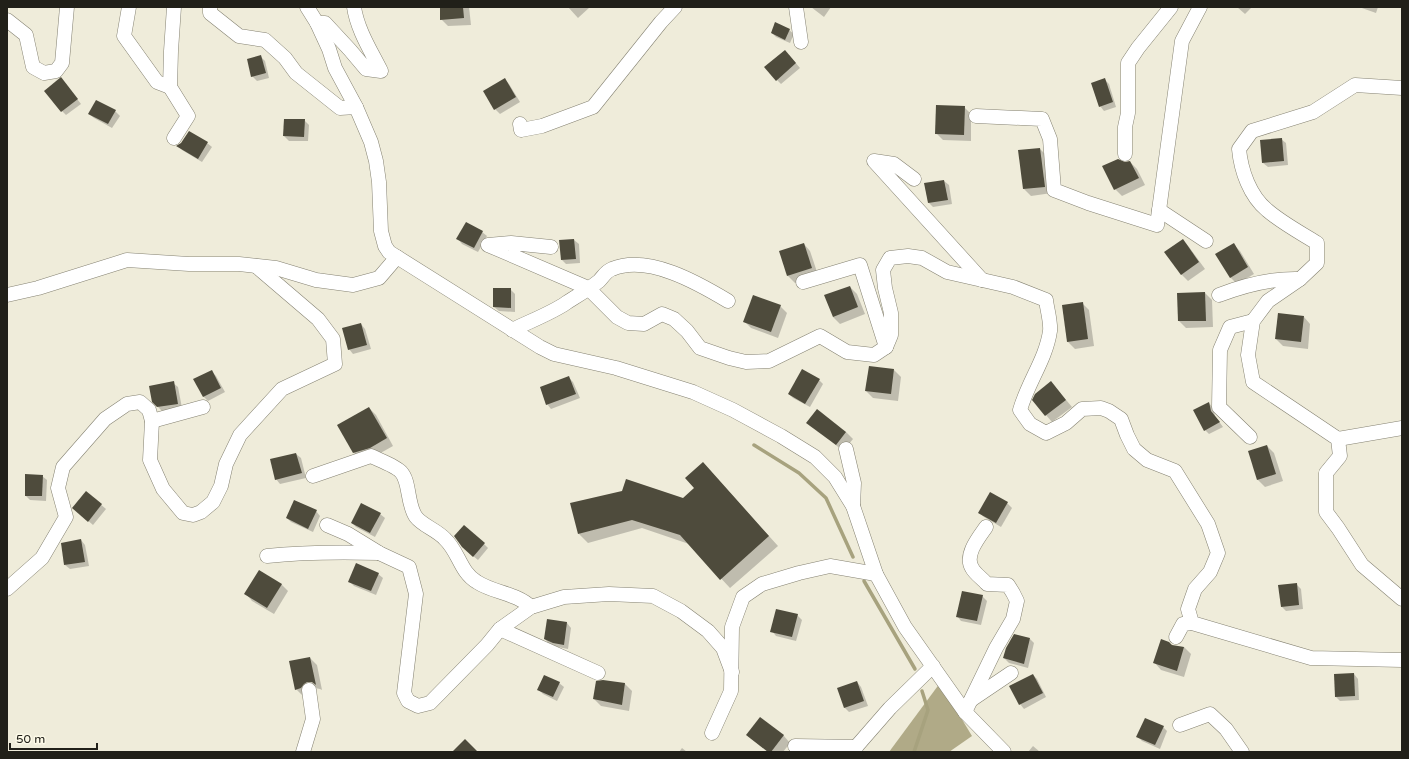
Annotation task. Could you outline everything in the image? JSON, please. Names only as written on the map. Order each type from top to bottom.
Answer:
[{"type":"street","points":[[7,20],[26,35],[33,67],[44,73],[56,71],[62,62],[67,7]]},
{"type":"street","points":[[129,7],[124,36],[157,82],[170,87]]},
{"type":"street","points":[[174,7],[170,87],[188,116],[174,138]]},
{"type":"street","points":[[210,7],[210,13],[239,36],[265,40],[285,58],[296,73],[340,108],[356,108]]},
{"type":"street","points":[[307,7],[317,23],[329,49],[335,68],[356,108],[371,142],[379,182],[381,231],[389,252],[540,348],[554,354],[616,368],[694,392],[733,410],[781,436],[815,457],[835,477],[853,506],[876,574],[905,627],[933,666],[968,706],[1004,752]]},
{"type":"street","points":[[317,23],[325,23],[366,69],[381,71],[360,28],[355,15],[354,7]]},
{"type":"street","points":[[520,124],[522,130],[542,126],[593,107],[661,22],[675,7]]},
{"type":"street","points":[[796,7],[801,42]]},
{"type":"street","points":[[1125,154],[1125,127],[1128,113],[1128,64],[1138,48],[1171,7]]},
{"type":"street","points":[[976,116],[1042,119],[1050,139],[1054,190],[1088,203],[1157,225],[1182,42],[1200,7]]},
{"type":"street","points":[[1402,88],[1356,85],[1313,112],[1252,131],[1239,149],[1241,164],[1253,192],[1267,210],[1317,243],[1317,263],[1300,279],[1268,301],[1253,321],[1248,355],[1253,382],[1338,439],[1402,428]]},
{"type":"street","points":[[914,179],[894,164],[874,161],[982,280]]},
{"type":"street","points":[[1159,210],[1206,241]]},
{"type":"street","points":[[551,247],[512,243],[488,245],[588,288],[617,316],[628,323],[644,324],[662,314],[674,319],[687,331],[700,348],[746,362],[769,361],[820,336],[847,352],[874,356],[886,347],[891,335],[891,313],[885,288],[884,270],[890,258],[908,256],[922,258],[947,272],[1013,287],[1046,300],[1050,330],[1044,357],[1024,396],[1020,410],[1030,424],[1046,433],[1066,423],[1082,409],[1101,408],[1109,410],[1121,419],[1134,449],[1147,460],[1176,472],[1208,524],[1218,553],[1210,572],[1193,595],[1188,609],[1192,624]]},
{"type":"street","points":[[7,295],[38,288],[127,260],[189,264],[239,264],[276,268],[316,280],[353,285],[379,278],[397,257]]},
{"type":"street","points":[[512,330],[564,305],[598,281],[610,269],[622,266],[641,265],[660,269],[698,283],[728,301]]},
{"type":"street","points":[[803,282],[860,265],[886,347]]},
{"type":"street","points":[[7,589],[42,558],[66,517],[58,488],[63,467],[105,419],[126,404],[140,402],[149,410],[152,421],[150,460],[163,489],[182,513],[193,515],[201,512],[213,502],[221,486],[226,464],[240,434],[267,404],[282,389],[335,364],[333,339],[318,319],[256,266]]},
{"type":"street","points":[[1219,295],[1244,286],[1284,279],[1300,279]]},
{"type":"street","points":[[1250,437],[1219,407],[1220,350],[1230,327],[1253,321]]},
{"type":"street","points":[[152,421],[203,407]]},
{"type":"street","points":[[1338,439],[1340,456],[1326,473],[1326,512],[1362,566],[1402,599]]},
{"type":"street","points":[[846,449],[854,484],[853,506]]},
{"type":"street","points":[[313,476],[372,456],[400,471],[404,476],[412,512],[417,519],[444,538],[451,546],[468,577],[479,584],[524,601],[531,607]]},
{"type":"street","points":[[327,525],[348,534],[379,554],[409,567],[416,594],[404,693],[408,701],[418,706],[430,703],[487,645],[500,629],[531,607],[564,597],[609,594],[653,596],[681,611],[708,631],[722,648],[732,672]]},
{"type":"street","points":[[968,706],[996,648],[1014,620],[1016,601],[1008,585],[988,584],[971,567],[970,558],[976,541],[986,527]]},
{"type":"street","points":[[266,556],[291,553],[338,552],[379,554]]},
{"type":"street","points":[[712,733],[731,691],[732,627],[743,597],[762,584],[830,566],[876,574]]},
{"type":"street","points":[[1176,637],[1183,624],[1192,624],[1311,658],[1402,660]]},
{"type":"street","points":[[500,629],[598,673]]},
{"type":"street","points":[[795,746],[855,750],[890,708],[933,666]]},
{"type":"street","points":[[968,706],[1011,672]]},
{"type":"street","points":[[303,752],[313,719],[309,690]]},
{"type":"street","points":[[1180,725],[1210,714],[1226,729],[1242,752]]},
{"type":"shaded area","points":[[940,683],[972,736],[949,752],[889,752]]},
{"type":"building","points":[[440,7],[463,7],[464,18],[440,20]]},
{"type":"building","points":[[775,22],[790,29],[785,40],[771,33]]},
{"type":"building","points":[[785,50],[796,63],[776,81],[764,67]]},
{"type":"building","points":[[261,55],[266,73],[251,77],[247,59]]},
{"type":"building","points":[[61,77],[78,99],[61,112],[44,91]]},
{"type":"building","points":[[505,78],[516,97],[494,110],[483,91]]},
{"type":"building","points":[[1105,78],[1113,102],[1099,107],[1091,83]]},
{"type":"building","points":[[96,100],[116,110],[108,124],[88,114]]},
{"type":"building","points":[[936,105],[965,106],[964,135],[935,134]]},
{"type":"building","points":[[284,119],[305,119],[304,137],[283,136]]},
{"type":"building","points":[[189,131],[208,142],[198,159],[176,146],[181,143]]},
{"type":"building","points":[[1282,138],[1284,161],[1262,163],[1260,140]]},
{"type":"building","points":[[1040,148],[1045,187],[1023,189],[1018,150]]},
{"type":"building","points":[[1118,159],[1125,162],[1130,161],[1139,178],[1114,190],[1102,166]]},
{"type":"building","points":[[944,180],[948,200],[928,203],[924,183]]},
{"type":"building","points":[[466,222],[483,231],[474,248],[456,239]]},
{"type":"building","points":[[574,239],[576,259],[561,260],[559,240]]},
{"type":"building","points":[[1183,239],[1199,262],[1181,275],[1164,252]]},
{"type":"building","points":[[804,243],[812,268],[787,276],[779,251]]},
{"type":"building","points":[[1234,243],[1248,267],[1230,278],[1215,254]]},
{"type":"building","points":[[850,286],[858,307],[833,317],[824,295]]},
{"type":"building","points":[[493,288],[511,288],[511,308],[493,307]]},
{"type":"building","points":[[1205,292],[1206,321],[1178,321],[1177,293]]},
{"type":"building","points":[[753,295],[781,305],[771,332],[743,322]]},
{"type":"building","points":[[1083,302],[1088,339],[1067,342],[1062,305]]},
{"type":"building","points":[[1278,313],[1304,316],[1301,342],[1275,339]]},
{"type":"building","points":[[361,323],[367,345],[348,350],[342,328]]},
{"type":"building","points":[[869,366],[894,369],[891,394],[865,391]]},
{"type":"building","points":[[802,369],[820,379],[805,404],[788,394]]},
{"type":"building","points":[[212,370],[221,388],[203,397],[193,379]]},
{"type":"building","points":[[569,376],[576,394],[546,405],[540,387]]},
{"type":"building","points":[[174,381],[178,404],[157,407],[152,402],[149,386]]},
{"type":"building","points":[[1051,381],[1066,400],[1045,416],[1032,400],[1035,394]]},
{"type":"building","points":[[1209,402],[1211,411],[1220,422],[1204,431],[1193,410]]},
{"type":"building","points":[[369,407],[387,438],[370,448],[353,453],[337,425]]},
{"type":"building","points":[[817,409],[846,432],[836,445],[806,423]]},
{"type":"building","points":[[1267,445],[1276,474],[1257,480],[1248,451]]},
{"type":"building","points":[[296,453],[302,473],[275,480],[270,459]]},
{"type":"building","points":[[703,462],[769,536],[720,580],[680,535],[632,520],[578,534],[570,503],[622,491],[626,479],[683,498],[694,488],[685,478]]},
{"type":"building","points":[[25,474],[43,475],[42,496],[25,496]]},
{"type":"building","points":[[86,491],[102,504],[88,522],[72,508]]},
{"type":"building","points":[[990,492],[1008,502],[996,523],[978,513]]},
{"type":"building","points":[[294,500],[317,510],[308,529],[286,518]]},
{"type":"building","points":[[361,503],[381,513],[370,533],[351,523]]},
{"type":"building","points":[[464,525],[485,543],[473,557],[462,547],[454,536]]},
{"type":"building","points":[[81,539],[85,562],[64,565],[61,543]]},
{"type":"building","points":[[356,563],[379,573],[371,591],[348,582]]},
{"type":"building","points":[[259,570],[282,584],[267,608],[244,594]]},
{"type":"building","points":[[1297,583],[1299,605],[1281,607],[1278,585]]},
{"type":"building","points":[[962,591],[983,595],[977,621],[956,617]]},
{"type":"building","points":[[776,609],[798,614],[792,637],[770,632]]},
{"type":"building","points":[[547,619],[567,622],[564,645],[553,643],[544,639]]},
{"type":"building","points":[[1014,634],[1030,638],[1024,664],[1003,658],[1006,648]]},
{"type":"building","points":[[1161,639],[1172,645],[1184,647],[1177,671],[1153,663]]},
{"type":"building","points":[[310,657],[316,685],[312,682],[307,682],[301,688],[295,690],[289,661]]},
{"type":"building","points":[[1354,673],[1355,696],[1335,697],[1334,674]]},
{"type":"building","points":[[1033,674],[1043,693],[1019,705],[1009,686]]},
{"type":"building","points":[[544,675],[560,682],[553,697],[537,690]]},
{"type":"building","points":[[603,680],[625,683],[622,705],[593,699],[596,681]]},
{"type":"building","points":[[857,681],[864,701],[844,708],[837,688]]},
{"type":"building","points":[[760,717],[784,735],[771,752],[768,752],[746,735]]},
{"type":"building","points":[[1145,718],[1164,726],[1155,745],[1136,737]]},
{"type":"building","points":[[465,739],[478,752],[452,752]]},
{"type":"waterway","points":[[754,445],[799,473],[826,498],[853,557]]},
{"type":"waterway","points":[[864,581],[915,669]]},
{"type":"waterway","points":[[914,752],[928,710],[922,691]]}]
